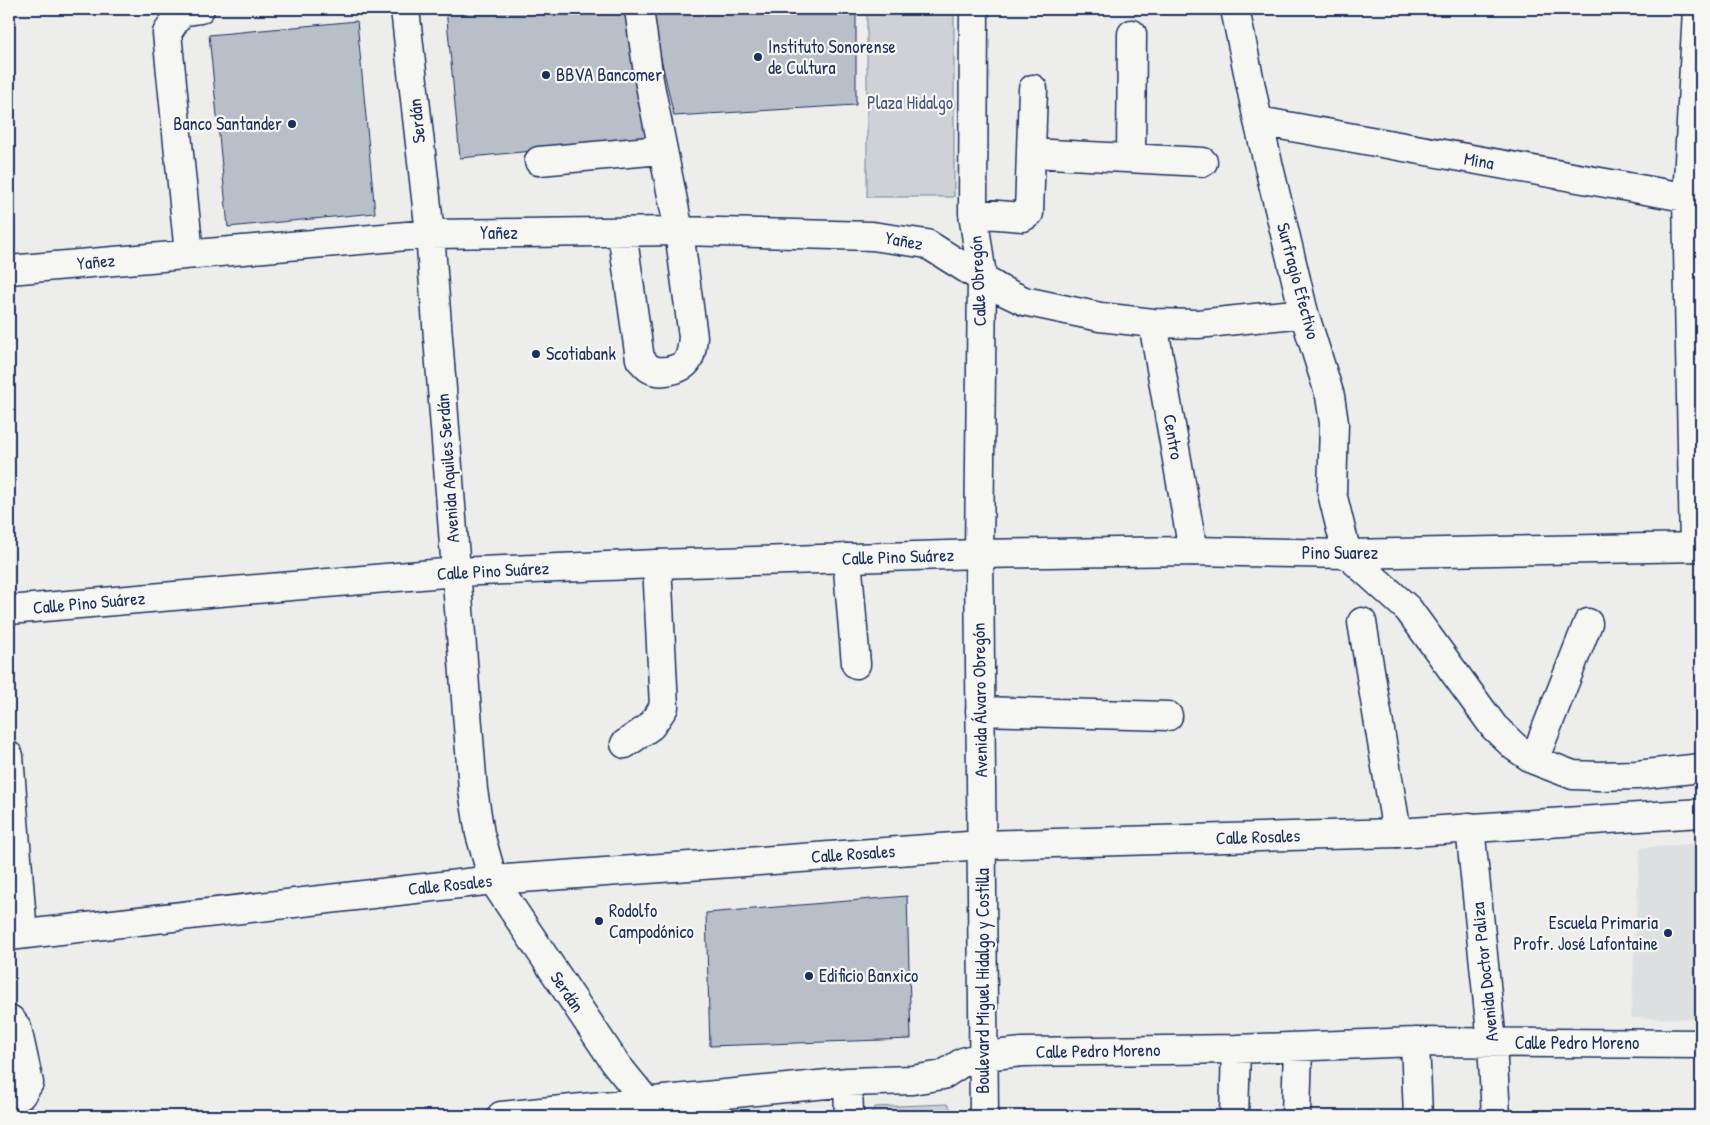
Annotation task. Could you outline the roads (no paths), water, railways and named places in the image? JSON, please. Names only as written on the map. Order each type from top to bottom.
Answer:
[{"type":"street","points":[[189,254],[166,33],[181,12],[200,9]]},
{"type":"street","name":"Serdán","points":[[405,9],[430,234]]},
{"type":"street","points":[[622,232],[640,360],[648,368],[657,372],[679,368],[687,362],[691,352],[692,337],[679,231],[661,150],[639,9]]},
{"type":"street","name":"Calle Obregón","points":[[974,9],[973,213],[982,276],[979,554]]},
{"type":"street","name":"Surfragio Efectivo","points":[[1235,9],[1258,121],[1304,313],[1330,396],[1334,423],[1332,493],[1347,554]]},
{"type":"street","points":[[1697,9],[1694,200],[1698,547]]},
{"type":"street","points":[[1130,158],[1132,34]]},
{"type":"street","points":[[973,213],[1023,217],[1029,213],[1033,88]]},
{"type":"street","name":"Mina","points":[[1258,121],[1694,200]]},
{"type":"street","points":[[539,161],[661,150]]},
{"type":"street","points":[[1031,153],[1203,162]]},
{"type":"street","name":"Yañez","points":[[9,270],[430,234],[679,231],[872,236],[927,244],[1024,301],[1100,317],[1153,323],[1198,324],[1304,313]]},
{"type":"street","name":"Avenida Aquiles Serdán","points":[[430,234],[473,790],[480,834],[493,880]]},
{"type":"street","name":"Centro","points":[[1153,323],[1193,550]]},
{"type":"street","name":"Pino Suarez","points":[[979,554],[1193,550],[1347,554],[1698,547]]},
{"type":"street","name":"Calle Pino Suárez","points":[[9,610],[456,572],[979,554]]},
{"type":"street","name":"Avenida Álvaro Obregón","points":[[979,554],[982,845]]},
{"type":"street","points":[[1347,554],[1408,609],[1494,727],[1514,747],[1534,760],[1573,775],[1637,775],[1701,768]]},
{"type":"street","points":[[847,558],[856,664]]},
{"type":"street","points":[[625,744],[651,726],[664,707],[657,564]]},
{"type":"street","points":[[1362,622],[1397,833]]},
{"type":"street","points":[[1534,760],[1588,623]]},
{"type":"street","points":[[980,711],[1168,716]]},
{"type":"street","points":[[9,756],[16,935]]},
{"type":"street","name":"Calle Rosales","points":[[16,935],[493,880],[982,845],[1397,833],[1701,813]]},
{"type":"street","name":"Avenida Doctor Paliza","points":[[1470,827],[1492,1043],[1496,1116]]},
{"type":"street","name":"Boulevard Miguel Hidalgo y Costilla","points":[[982,845],[984,1116]]},
{"type":"street","name":"Serdán","points":[[493,880],[647,1109]]},
{"type":"street","points":[[9,1020],[17,1028],[29,1083],[21,1096],[9,1098]]},
{"type":"street","points":[[1415,1042],[1418,1116]]},
{"type":"street","name":"Calle Pedro Moreno","points":[[501,1116],[647,1109],[848,1082],[912,1080],[943,1075],[963,1062],[983,1056],[1023,1052],[1236,1049],[1415,1042],[1701,1044]]},
{"type":"street","points":[[1296,1116],[1298,1047]]},
{"type":"street","points":[[1234,1116],[1236,1049]]},
{"type":"street","points":[[848,1082],[849,1116]]},
{"type":"place","name":"Instituto Sonorense de Cultura","points":[[758,57]]},
{"type":"place","name":"BBVA Bancomer","points":[[546,75]]},
{"type":"place","name":"Banco Santander","points":[[292,124]]},
{"type":"place","name":"Scotiabank","points":[[536,354]]},
{"type":"place","name":"Rodolfo Campodónico","points":[[599,921]]},
{"type":"place","name":"Escuela Primaria Profr. José Lafontaine","points":[[1668,933]]},
{"type":"place","name":"Edificio Banxico","points":[[809,976]]},
{"type":"park label","name":"Plaza Hidalgo","points":[[910,103]]}]
